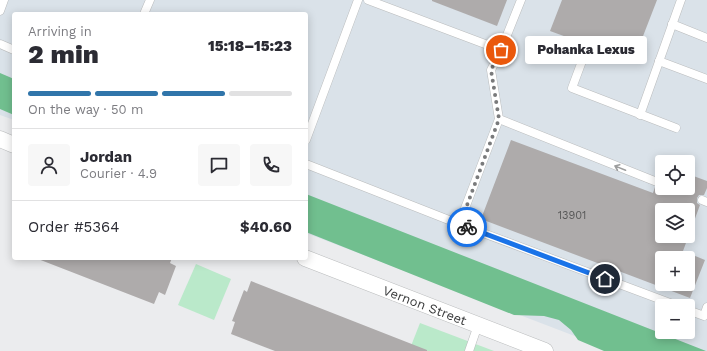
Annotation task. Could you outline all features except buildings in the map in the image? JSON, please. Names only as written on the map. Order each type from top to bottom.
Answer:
[{"type":"street","points":[[0,139],[12,144]]},
{"type":"street","name":"Vernon Street","points":[[308,259],[544,351]]},
{"type":"lane","points":[[0,11],[4,0]]},
{"type":"lane","points":[[145,12],[150,0]]},
{"type":"lane","points":[[308,135],[358,0]]},
{"type":"lane","points":[[368,0],[501,50]]},
{"type":"lane","points":[[460,224],[499,119],[491,70],[501,50],[521,0]]},
{"type":"lane","points":[[640,115],[681,0]]},
{"type":"lane","points":[[672,24],[707,38]]},
{"type":"lane","points":[[0,44],[12,49]]},
{"type":"lane","points":[[588,45],[572,88],[676,128]]},
{"type":"lane","points":[[659,61],[707,79]]},
{"type":"lane","points":[[499,119],[655,181]]},
{"type":"lane","points":[[308,165],[659,299]]},
{"type":"lane","points":[[695,313],[704,316],[707,307]]},
{"type":"lane","points":[[470,351],[478,325]]},
{"type":"shaded area","points":[[0,0],[707,0],[707,351],[614,351],[308,234],[308,12],[12,12],[12,119],[0,115]]},
{"type":"green space","points":[[0,73],[12,78],[12,114],[0,109]]},
{"type":"green space","points":[[308,195],[655,331],[655,339],[675,339],[706,351],[604,351],[578,340],[571,330],[559,320],[544,316],[514,315],[308,233]]},
{"type":"green space","points":[[196,264],[231,279],[214,320],[178,305]]},
{"type":"green space","points":[[420,323],[494,351],[409,351]]},
{"type":"way so far","points":[[467,227],[460,224],[499,119],[491,70],[501,50]]},
{"type":"place","name":"Pohanka Lexus","points":[[501,50]]},
{"type":"route","points":[[467,227],[605,279]]}]
